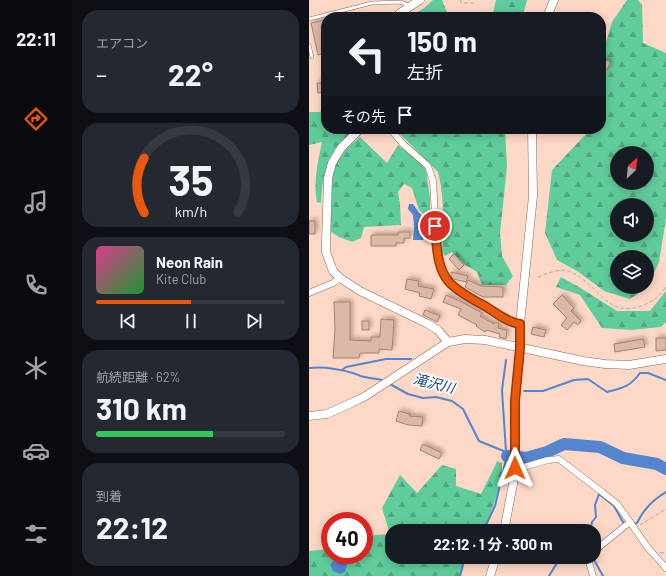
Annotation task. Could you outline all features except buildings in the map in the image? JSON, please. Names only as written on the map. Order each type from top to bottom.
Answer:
[{"type":"street","points":[[402,12],[420,0]]},
{"type":"street","points":[[549,12],[553,0]]},
{"type":"street","points":[[355,134],[341,148],[332,163],[328,178],[326,243],[327,252],[333,271],[340,278],[360,291],[438,330],[447,342]]},
{"type":"street","points":[[394,134],[404,145],[428,166],[433,181],[437,250],[441,267],[449,283],[512,323],[520,324]]},
{"type":"street","points":[[505,524],[511,499],[515,468],[515,401],[520,348],[520,324],[533,196],[532,134]]},
{"type":"street","points":[[309,293],[333,283],[340,278]]},
{"type":"street","points":[[309,416],[327,414],[364,397],[447,342],[465,339],[485,340],[583,361],[605,364],[629,365],[666,359]]},
{"type":"street","points":[[515,468],[548,460],[559,459],[617,504],[648,548],[666,568]]},
{"type":"street","points":[[601,545],[630,522]]},
{"type":"street","points":[[490,576],[494,564]]},
{"type":"street","points":[[590,564],[593,576]]},
{"type":"lane","points":[[337,12],[372,3],[400,2],[411,6]]},
{"type":"lane","points":[[309,19],[321,16]]},
{"type":"lane","points":[[309,45],[311,57]]},
{"type":"path","points":[[460,0],[461,3],[476,2]]},
{"type":"path","points":[[538,277],[556,271],[566,270],[577,275],[611,304],[626,309],[639,307],[654,300],[661,295],[666,286]]},
{"type":"path","points":[[635,529],[666,509]]},
{"type":"green space","points":[[433,0],[442,0],[447,12],[418,12]]},
{"type":"green space","points":[[496,0],[527,0],[524,12],[493,12]]},
{"type":"green space","points":[[627,0],[638,0],[642,5],[643,43],[666,53],[666,218],[659,262],[654,273],[654,250],[610,250],[610,293],[604,291],[577,271],[557,260],[545,233],[552,170],[586,134],[606,134],[606,42],[612,22]]},
{"type":"green space","points":[[321,111],[321,134],[350,134],[328,163],[322,186],[321,203],[317,202],[316,187],[322,142],[309,145],[309,112]]},
{"type":"green space","points":[[400,134],[505,134],[507,166],[500,233],[502,256],[513,276],[506,285],[482,285],[477,272],[465,265],[452,252],[445,256],[442,252],[443,202],[438,172]]},
{"type":"green space","points":[[360,137],[387,163],[398,145],[419,162],[426,170],[430,198],[430,219],[419,210],[412,188],[404,184],[398,192],[401,225],[364,227],[361,238],[352,242],[339,237],[328,230],[334,165],[346,149]]},
{"type":"green space","points":[[561,277],[617,311],[650,311],[666,291],[666,322],[661,327],[631,330],[602,328],[580,295],[556,287]]},
{"type":"green space","points":[[614,294],[638,294],[630,299]]},
{"type":"green space","points":[[497,461],[502,463],[502,480],[486,524],[387,524],[382,508],[400,475],[417,493],[442,465],[456,469],[456,486],[481,494]]},
{"type":"green space","points":[[385,534],[385,564],[464,564],[461,576],[309,576],[309,551],[321,550],[321,564],[373,564],[373,535]]},
{"type":"water","points":[[409,204],[413,204],[426,222],[427,229],[423,240],[413,240],[413,215],[408,209]]},
{"type":"water","points":[[347,564],[345,572],[340,574],[333,571],[330,565]]},
{"type":"waterway","points":[[342,370],[346,367],[386,359],[411,359]]},
{"type":"waterway","points":[[506,360],[502,390],[506,452]]},
{"type":"waterway","name":"滝沢川","points":[[309,368],[320,367],[337,369],[362,377],[384,381]]},
{"type":"waterway","points":[[524,391],[543,391],[574,380],[588,379],[607,392],[629,384],[640,373],[648,373],[666,380]]},
{"type":"waterway","name":"滝沢川","points":[[388,383],[408,394],[423,398],[436,397],[452,401],[463,409],[479,441],[506,452],[507,456],[495,506],[486,524]]},
{"type":"waterway","name":"滝沢川","points":[[507,456],[526,458],[547,452],[564,444],[600,447],[623,458],[657,464],[666,469]]},
{"type":"waterway","points":[[633,524],[637,523],[642,514],[653,501],[666,492]]},
{"type":"waterway","points":[[592,524],[596,517],[595,505],[599,494],[614,506],[625,523]]},
{"type":"waterway","points":[[460,576],[463,564]]},
{"type":"waterway","points":[[549,576],[556,564]]},
{"type":"waterway","points":[[596,564],[603,576]]},
{"type":"route","points":[[435,226],[437,250],[441,267],[449,283],[512,323],[520,324],[520,348],[515,401],[515,468]]}]
